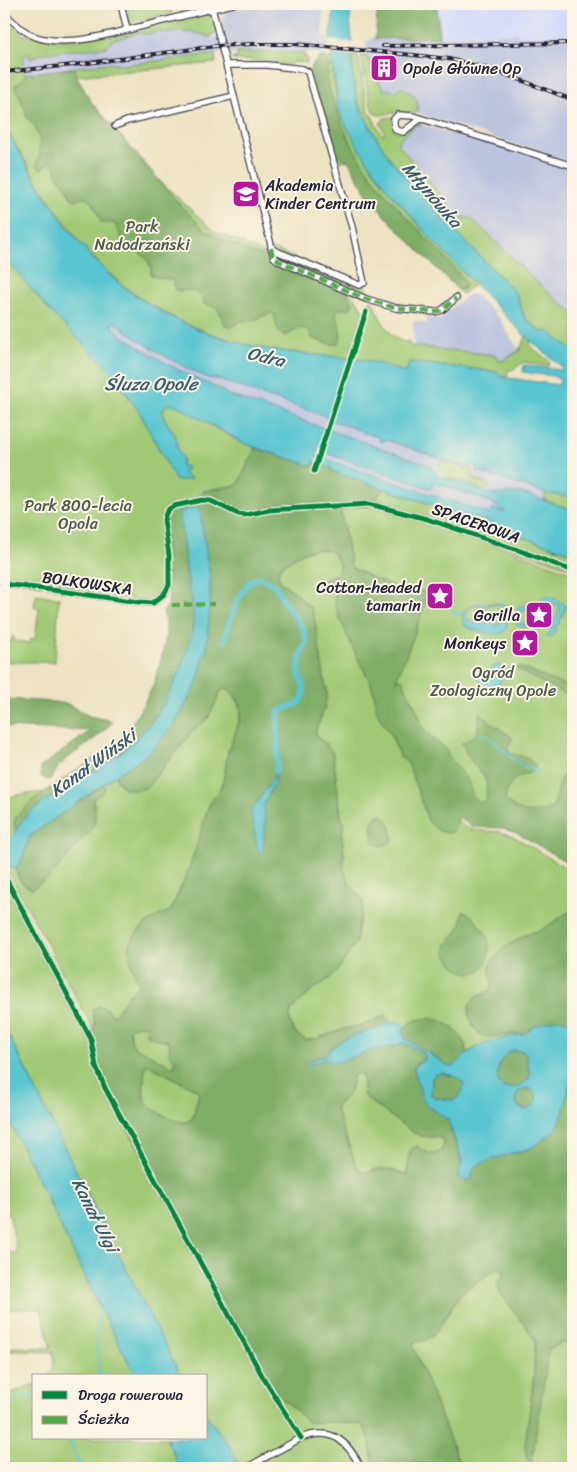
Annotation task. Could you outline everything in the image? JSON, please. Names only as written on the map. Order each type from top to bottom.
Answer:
[{"type":"street","points":[[121,4],[127,30]]},
{"type":"street","points":[[4,12],[22,28],[36,37],[54,40],[87,38],[127,30],[212,6],[233,4]]},
{"type":"street","points":[[212,6],[273,255],[279,261],[383,305],[435,312],[442,310],[456,298]]},
{"type":"street","points":[[227,65],[272,65],[308,72],[343,192],[365,281],[358,285],[272,248]]},
{"type":"street","points":[[115,126],[127,121],[234,96]]},
{"type":"street","points":[[420,119],[573,166]]},
{"type":"street","name":"SPACEROWA","points":[[164,594],[169,585],[170,576],[164,520],[169,509],[174,506],[202,500],[245,515],[268,510],[369,504],[427,519],[573,571]]},
{"type":"street","name":"BOLKOWSKA","points":[[4,584],[149,604],[164,594]]},
{"type":"street","points":[[4,875],[91,1039],[96,1066],[105,1088],[264,1378],[299,1438]]},
{"type":"street","points":[[246,1468],[299,1438],[320,1434],[339,1438],[345,1442],[361,1468]]},
{"type":"shaded area","points":[[266,4],[267,6],[274,4],[323,4],[323,36],[328,37],[329,54],[276,52],[214,54],[121,65],[119,63],[100,64],[25,74],[23,58],[26,55],[30,54],[30,59],[46,53],[106,47],[110,40],[138,33],[148,34],[159,31],[166,33],[193,32],[210,37],[223,36],[221,21],[227,12]]},
{"type":"shaded area","points":[[437,4],[573,4],[573,39],[560,39],[560,35],[519,36],[518,33],[439,37]]},
{"type":"shaded area","points":[[518,33],[519,36],[560,35],[560,39],[573,39],[573,163],[417,113],[388,110],[379,107],[371,66],[367,59],[366,41],[370,41],[370,38],[460,37]]},
{"type":"shaded area","points":[[416,125],[477,139],[573,168],[573,312],[529,275],[480,227],[460,218],[398,142]]},
{"type":"shaded area","points":[[469,294],[476,295],[500,319],[516,346],[520,348],[519,351],[502,361],[496,359],[496,355],[451,350],[449,352],[441,349],[414,346],[413,321],[426,323],[427,317],[445,318],[446,313]]},
{"type":"shaded area","points":[[113,322],[161,355],[208,378],[216,379],[325,416],[327,419],[380,438],[380,441],[387,440],[467,467],[471,465],[476,466],[477,471],[551,495],[573,498],[573,510],[522,493],[497,495],[440,477],[436,475],[429,465],[226,394],[222,390],[152,356],[113,328],[111,324]]},
{"type":"shaded area","points":[[317,450],[431,489],[433,483],[441,485],[494,503],[494,505],[505,512],[491,514],[315,456]]},
{"type":"green space","points":[[144,4],[169,4],[172,13],[130,23],[127,8]]},
{"type":"green space","points":[[378,4],[437,4],[439,37],[375,39]]},
{"type":"green space","name":"Park Nadodrzański","points":[[213,9],[218,31],[210,37],[193,32],[166,33],[159,31],[148,34],[138,33],[111,40],[106,47],[46,53],[30,59],[30,54],[23,59],[25,74],[100,64],[119,63],[122,65],[215,54],[216,63],[76,76],[92,103],[159,180],[214,231],[273,257],[271,248],[358,285],[364,283],[369,296],[346,291],[356,299],[364,312],[349,359],[268,349],[240,343],[188,325],[131,292],[106,271],[78,240],[43,191],[4,125],[4,19],[12,29],[15,27],[24,35],[74,40]]},
{"type":"green space","points":[[237,53],[305,53],[303,57],[307,57],[307,63],[294,62],[290,65],[232,60],[237,58]]},
{"type":"green space","points":[[331,55],[340,116],[379,178],[394,197],[475,284],[462,294],[386,217],[366,193],[348,160],[336,163],[320,103],[324,71]]},
{"type":"green space","points":[[324,56],[328,64],[328,81],[339,118],[360,158],[400,210],[460,275],[466,284],[463,289],[458,290],[386,217],[366,193],[348,160],[334,154],[309,70],[317,60]]},
{"type":"green space","points":[[352,56],[358,56],[368,109],[382,135],[385,133],[380,124],[384,118],[393,117],[396,132],[419,123],[422,123],[421,125],[416,125],[399,140],[399,145],[460,218],[471,218],[533,279],[573,312],[573,351],[548,332],[542,332],[525,318],[516,293],[443,219],[388,156],[357,101],[352,72]]},
{"type":"green space","points":[[361,56],[367,57],[369,62],[371,60],[378,61],[378,73],[375,73],[376,66],[371,66],[374,67],[373,75],[385,76],[376,76],[376,80],[380,80],[379,84],[383,86],[383,89],[397,91],[400,87],[414,97],[418,104],[417,113],[375,114],[371,106]]},
{"type":"green space","name":"Park Nadodrzański","points":[[75,68],[76,76],[92,103],[180,205],[204,229],[221,239],[251,252],[264,256],[282,256],[334,278],[339,282],[353,304],[350,309],[340,309],[336,312],[341,332],[339,343],[329,344],[313,339],[309,330],[304,328],[283,335],[278,329],[274,314],[271,313],[252,321],[240,321],[232,327],[225,326],[219,310],[203,303],[203,298],[199,294],[192,291],[175,290],[173,281],[151,275],[151,268],[147,259],[134,246],[124,243],[114,223],[102,223],[92,201],[85,197],[76,200],[70,197],[68,189],[58,177],[53,164],[50,162],[41,169],[38,167],[40,142],[35,126],[27,118],[15,86],[25,74]]},
{"type":"green space","name":"Park 800-lecia Opola","points":[[4,257],[49,310],[113,374],[140,413],[176,481],[191,479],[184,475],[183,470],[186,470],[182,467],[173,432],[164,418],[163,408],[168,404],[176,405],[237,440],[255,448],[238,485],[203,491],[195,501],[174,506],[170,572],[165,588],[157,596],[138,600],[4,579]]},
{"type":"green space","points":[[370,301],[372,301],[386,328],[396,338],[409,342],[410,346],[441,349],[449,352],[451,350],[496,355],[497,359],[502,361],[519,351],[526,337],[531,342],[529,345],[550,362],[548,366],[524,362],[512,370],[508,370],[507,378],[502,377],[497,372],[410,362],[406,372],[404,372],[370,361],[351,359]]},
{"type":"green space","points":[[255,448],[312,466],[314,461],[332,468],[332,471],[384,489],[369,506],[340,508],[351,567],[379,581],[405,590],[428,592],[413,638],[396,680],[401,679],[404,681],[425,732],[446,749],[448,756],[467,779],[474,799],[479,803],[486,801],[485,778],[471,761],[462,743],[477,734],[480,712],[513,738],[507,748],[510,754],[524,757],[536,766],[532,771],[515,779],[509,785],[505,800],[517,809],[527,812],[538,812],[552,808],[557,798],[560,780],[564,775],[573,771],[573,866],[519,834],[503,828],[471,827],[459,817],[453,832],[439,831],[429,823],[408,763],[400,756],[390,732],[377,712],[370,681],[340,619],[335,604],[333,588],[324,586],[315,590],[312,589],[312,584],[339,571],[339,564],[333,552],[318,549],[311,550],[280,567],[278,575],[281,583],[296,593],[311,608],[314,616],[327,694],[324,710],[316,729],[316,737],[325,743],[333,754],[341,817],[344,823],[342,835],[344,870],[349,884],[363,900],[356,942],[338,970],[291,1010],[290,1021],[295,1033],[305,1040],[361,1026],[387,1015],[389,1018],[388,1025],[353,1036],[331,1048],[327,1054],[306,1063],[307,1066],[325,1059],[329,1061],[396,1046],[408,1041],[404,1033],[406,1026],[414,1021],[425,1019],[438,1020],[450,1026],[460,1036],[467,1053],[464,1058],[450,1067],[429,1053],[424,1060],[416,1064],[414,1069],[422,1097],[426,1104],[448,1120],[462,1163],[471,1180],[473,1169],[481,1163],[528,1149],[550,1134],[557,1126],[565,1107],[573,1063],[573,1350],[563,1342],[549,1348],[532,1461],[527,1460],[525,1446],[534,1375],[535,1340],[500,1293],[497,1283],[505,1274],[503,1269],[493,1271],[460,1294],[434,1335],[424,1341],[416,1342],[413,1346],[461,1468],[374,1468],[368,1434],[361,1424],[308,1423],[287,1401],[277,1400],[105,1088],[96,1057],[97,1049],[92,1009],[100,1006],[106,1008],[109,1013],[114,1015],[130,993],[139,985],[130,955],[132,941],[146,924],[170,911],[176,899],[192,861],[208,808],[222,785],[228,752],[241,714],[238,699],[231,691],[225,688],[221,691],[208,718],[191,733],[147,787],[139,790],[125,789],[117,780],[116,774],[147,755],[196,685],[210,599],[210,579],[200,510],[186,557],[194,614],[193,630],[183,665],[165,702],[142,733],[131,744],[39,806],[24,819],[16,830],[14,824],[16,817],[34,799],[116,742],[128,730],[153,686],[166,637],[166,623],[163,612],[168,605],[169,591],[165,590],[169,585],[164,520],[169,509],[195,501],[203,491],[238,485]],"holes":[[[133,1026],[149,1027],[145,1033],[150,1036],[167,1040],[170,1044],[170,1055],[176,1060],[173,1067],[133,1046],[129,1030]],[[148,1065],[195,1089],[199,1093],[193,1118],[187,1122],[177,1121],[157,1112],[147,1104],[143,1093],[145,1066]],[[359,1073],[362,1075],[364,1095],[367,1099],[414,1133],[421,1136],[442,1138],[444,1143],[440,1151],[433,1154],[425,1152],[417,1146],[410,1150],[407,1174],[387,1169],[371,1172],[364,1172],[360,1169],[356,1165],[335,1108],[350,1092],[354,1074]]]},
{"type":"green space","points":[[441,460],[472,469],[471,472],[475,476],[474,479],[489,485],[490,488],[484,489],[446,477],[441,472],[439,464]]},
{"type":"green space","points":[[384,489],[475,519],[476,517],[488,522],[488,526],[573,553],[573,569],[427,518],[373,502]]},
{"type":"green space","points":[[546,493],[573,498],[573,510],[544,500]]},
{"type":"green space","name":"Ogród Zoologiczny Opole","points":[[369,506],[426,521],[479,538],[573,573],[573,862],[482,812],[425,732],[404,681],[396,680],[413,638],[428,592],[405,590],[379,581],[351,567],[340,508]]},
{"type":"green space","points":[[310,549],[324,549],[333,552],[339,564],[339,571],[313,584],[315,590],[324,586],[333,588],[335,604],[357,657],[370,681],[383,723],[390,732],[399,756],[408,763],[429,823],[452,815],[465,827],[472,830],[501,832],[515,837],[573,872],[573,909],[543,929],[523,936],[490,974],[492,987],[476,997],[500,1036],[524,1034],[488,1043],[467,1053],[465,1043],[416,1020],[405,1027],[397,1023],[388,1025],[389,1018],[386,1015],[361,1026],[347,1028],[315,1039],[305,1040],[295,1033],[290,1021],[291,1010],[315,988],[330,978],[356,942],[363,900],[349,884],[344,870],[342,835],[344,823],[341,817],[333,754],[325,743],[316,737],[316,729],[324,710],[327,694],[311,608],[286,585],[281,583],[278,575],[280,567]]},
{"type":"green space","points":[[36,594],[59,598],[55,662],[4,662],[4,640],[12,641],[12,637],[14,637],[14,641],[30,643],[31,639],[35,639],[39,608],[34,607]]},
{"type":"green space","points":[[518,666],[573,689],[573,698],[516,669]]},
{"type":"green space","points":[[226,688],[231,690],[241,707],[234,737],[228,750],[223,783],[209,805],[193,860],[170,911],[146,924],[132,940],[130,955],[139,985],[130,993],[114,1015],[109,1013],[95,1026],[94,1031],[4,864],[4,799],[17,795],[44,792],[34,799],[14,824],[16,830],[7,853],[11,868],[16,869],[21,882],[32,889],[89,833],[96,813],[93,799],[105,788],[104,784],[116,774],[117,780],[125,789],[155,778],[191,733],[208,718],[221,691]]},
{"type":"green space","points":[[4,699],[68,704],[89,716],[113,721],[101,733],[60,765],[49,780],[41,777],[41,767],[90,731],[4,727]]},
{"type":"green space","points":[[104,784],[105,788],[102,793],[93,799],[95,823],[89,833],[74,848],[58,869],[44,881],[32,889],[23,884],[19,879],[16,869],[30,836]]},
{"type":"green space","points":[[382,814],[391,827],[393,840],[382,846],[372,840],[373,820]]},
{"type":"green space","points":[[4,884],[287,1401],[291,1407],[319,1423],[361,1424],[368,1434],[374,1468],[241,1468],[208,1418],[208,1374],[180,1374],[178,1371],[4,1026]]},
{"type":"green space","points":[[573,909],[573,1028],[570,1023],[535,1026],[524,1034],[488,1037],[480,1035],[469,1016],[469,1005],[476,997],[489,992],[492,987],[493,981],[490,974],[490,966],[494,959],[504,948],[523,936],[543,929]]},
{"type":"green space","points":[[463,911],[474,918],[487,935],[489,942],[487,962],[481,970],[472,973],[462,971],[453,965],[446,951],[447,943],[460,927]]},
{"type":"green space","points":[[133,1026],[149,1027],[145,1033],[160,1040],[167,1040],[170,1044],[170,1055],[176,1060],[173,1067],[133,1046],[129,1030]]},
{"type":"green space","points":[[513,1050],[526,1053],[530,1076],[517,1087],[502,1088],[497,1076],[498,1069],[501,1061]]},
{"type":"green space","points":[[145,1065],[195,1089],[199,1093],[193,1118],[187,1122],[177,1121],[157,1112],[147,1104],[144,1093]]},
{"type":"green space","points":[[359,1073],[362,1075],[364,1095],[367,1099],[414,1133],[421,1136],[442,1138],[444,1143],[440,1151],[433,1154],[425,1152],[417,1146],[410,1150],[407,1173],[404,1174],[390,1169],[375,1169],[368,1173],[362,1172],[356,1165],[335,1107],[350,1092],[354,1074]]},
{"type":"green space","points":[[443,1073],[456,1077],[463,1082],[464,1087],[461,1093],[454,1100],[436,1098],[431,1095],[432,1078],[435,1074]]},
{"type":"green space","points":[[522,1089],[530,1089],[536,1095],[536,1103],[530,1109],[522,1109],[516,1103],[516,1095]]},
{"type":"green space","points":[[4,1111],[101,1310],[135,1374],[49,1374],[53,1365],[53,1352],[4,1351],[4,1347],[51,1348],[41,1309],[4,1309],[4,1253],[17,1253],[10,1217],[4,1206]]},
{"type":"green space","points":[[503,1269],[505,1274],[497,1283],[535,1340],[534,1375],[525,1446],[527,1460],[549,1347],[554,1347],[563,1342],[573,1350],[573,1468],[461,1468],[413,1346],[416,1342],[424,1341],[442,1323],[460,1294],[493,1271]]},
{"type":"green space","points":[[32,1385],[32,1440],[167,1440],[180,1468],[4,1468],[4,1396]]},
{"type":"water","points":[[335,4],[352,4],[350,18],[352,72],[357,101],[388,156],[443,219],[516,293],[525,318],[541,332],[548,331],[573,351],[573,498],[551,495],[477,471],[476,466],[471,465],[467,468],[387,440],[380,442],[380,438],[364,434],[362,431],[327,419],[325,416],[216,379],[208,378],[160,354],[116,323],[113,322],[112,324],[122,336],[156,357],[188,375],[222,390],[226,394],[429,465],[432,470],[437,472],[436,475],[489,493],[497,495],[522,493],[573,510],[573,553],[487,526],[488,522],[476,517],[475,519],[331,471],[332,468],[314,461],[312,466],[245,444],[176,405],[168,404],[163,408],[164,417],[176,437],[178,449],[183,460],[181,463],[182,467],[186,466],[187,470],[183,470],[184,475],[191,479],[176,481],[140,413],[113,374],[49,310],[4,257],[4,125],[52,205],[95,260],[128,290],[164,313],[184,323],[225,338],[267,349],[368,361],[404,372],[406,372],[409,362],[498,372],[502,377],[559,385],[560,380],[553,376],[523,372],[524,365],[562,370],[563,368],[524,335],[434,242],[389,191],[361,152],[338,107],[330,36]],"holes":[[[317,450],[431,489],[433,483],[442,485],[494,503],[494,505],[505,512],[493,509],[490,514],[316,456]]]},
{"type":"water","points":[[196,507],[200,510],[210,579],[210,599],[207,647],[196,685],[175,724],[147,755],[30,836],[21,861],[16,869],[11,868],[6,850],[15,831],[26,816],[41,804],[110,761],[131,744],[155,718],[172,688],[188,647],[194,615],[179,513]]},
{"type":"water","points":[[547,596],[556,599],[566,606],[559,624],[556,626],[555,633],[550,638],[546,637],[550,633],[560,608],[552,602],[523,610],[520,621],[526,625],[526,628],[514,622],[518,607],[534,603]]},
{"type":"water","points":[[488,603],[503,604],[507,607],[507,626],[502,633],[491,634],[464,625],[462,615],[467,608],[473,605]],"holes":[[[491,604],[502,606],[505,609],[503,611],[503,619],[495,626],[487,616],[484,617],[488,611],[482,607]],[[473,605],[479,605],[484,613],[481,618],[487,621],[486,623],[476,624],[467,618],[467,610]]]},
{"type":"water","points":[[498,665],[509,670],[506,677],[500,681],[498,690],[494,693],[486,689],[485,684],[479,682],[477,673],[479,671],[488,672]]},
{"type":"water","points":[[277,765],[275,781],[264,804],[263,850],[260,856],[251,811],[272,781]]},
{"type":"water","points":[[565,1020],[573,1028],[573,1063],[566,1104],[559,1124],[549,1136],[531,1148],[476,1166],[469,1181],[463,1180],[460,1177],[462,1160],[448,1120],[426,1104],[422,1097],[414,1069],[416,1064],[426,1057],[422,1052],[403,1043],[338,1062],[333,1063],[325,1059],[307,1066],[306,1063],[327,1054],[331,1048],[343,1040],[392,1022],[398,1022],[405,1027],[403,1033],[405,1038],[450,1067],[453,1067],[467,1053],[484,1044],[524,1034],[535,1026],[549,1021]],"holes":[[[513,1050],[526,1053],[530,1076],[522,1084],[509,1089],[499,1083],[498,1069],[501,1061]],[[443,1073],[459,1079],[464,1087],[459,1096],[454,1100],[436,1098],[431,1095],[432,1078],[435,1074]],[[527,1088],[533,1091],[536,1099],[531,1107],[522,1109],[518,1106],[516,1096],[519,1091]]]},
{"type":"water","name":"Kanał Ulgi","points":[[4,1026],[180,1374],[135,1374],[101,1310],[4,1111]]},
{"type":"water","points":[[208,1418],[228,1444],[241,1468],[180,1468],[167,1440],[208,1440]]},
{"type":"pier","points":[[329,40],[355,43],[354,56],[329,54]]},
{"type":"waterway","points":[[224,641],[232,614],[241,595],[253,580],[260,577],[276,587],[303,629],[306,642],[299,662],[299,673],[304,694],[300,702],[283,709],[278,714],[276,771]]},
{"type":"waterway","points":[[452,610],[462,615]]},
{"type":"waterway","points":[[507,613],[516,614]]},
{"type":"waterway","points":[[480,734],[487,735],[521,766],[540,771]]},
{"type":"waterway","points":[[98,1374],[100,1372],[97,1333],[101,1310]]},
{"type":"waterway","points":[[4,1408],[14,1400],[32,1396]]},
{"type":"waterway","points":[[69,1440],[81,1468]]},
{"type":"railway","points":[[383,46],[573,43]]},
{"type":"railway","points":[[4,72],[216,46],[294,44],[449,59],[497,71],[573,100]]},
{"type":"marked path","points":[[4,15],[12,21]]},
{"type":"marked path","points":[[271,248],[273,255],[279,261],[366,299],[396,308],[435,312],[442,310],[456,298]]},
{"type":"marked path","points":[[172,605],[215,604]]},
{"type":"cycle path","points":[[314,471],[366,312]]},
{"type":"cycle path","points":[[4,584],[153,603],[164,594],[169,585],[169,556],[164,520],[166,513],[174,506],[202,500],[211,501],[238,514],[245,515],[269,510],[369,504],[427,519],[573,571]]},
{"type":"cycle path","points":[[4,875],[91,1039],[96,1066],[105,1088],[264,1379],[301,1438]]},
{"type":"place","name":"Opole Główne Op","points":[[384,68]]},
{"type":"place","name":"Akademia Kinder Centrum","points":[[246,194]]},
{"type":"place","name":"Cotton-headed tamarin","points":[[440,596]]},
{"type":"place","name":"Gorilla","points":[[539,615]]},
{"type":"place","name":"Monkeys","points":[[525,643]]},
{"type":"water label","name":"Młynówka","points":[[432,195]]},
{"type":"water label","name":"Odra","points":[[266,357]]},
{"type":"water label","name":"Śluza Opole","points":[[151,384]]},
{"type":"water label","name":"Kanał Wiński","points":[[93,763]]}]
